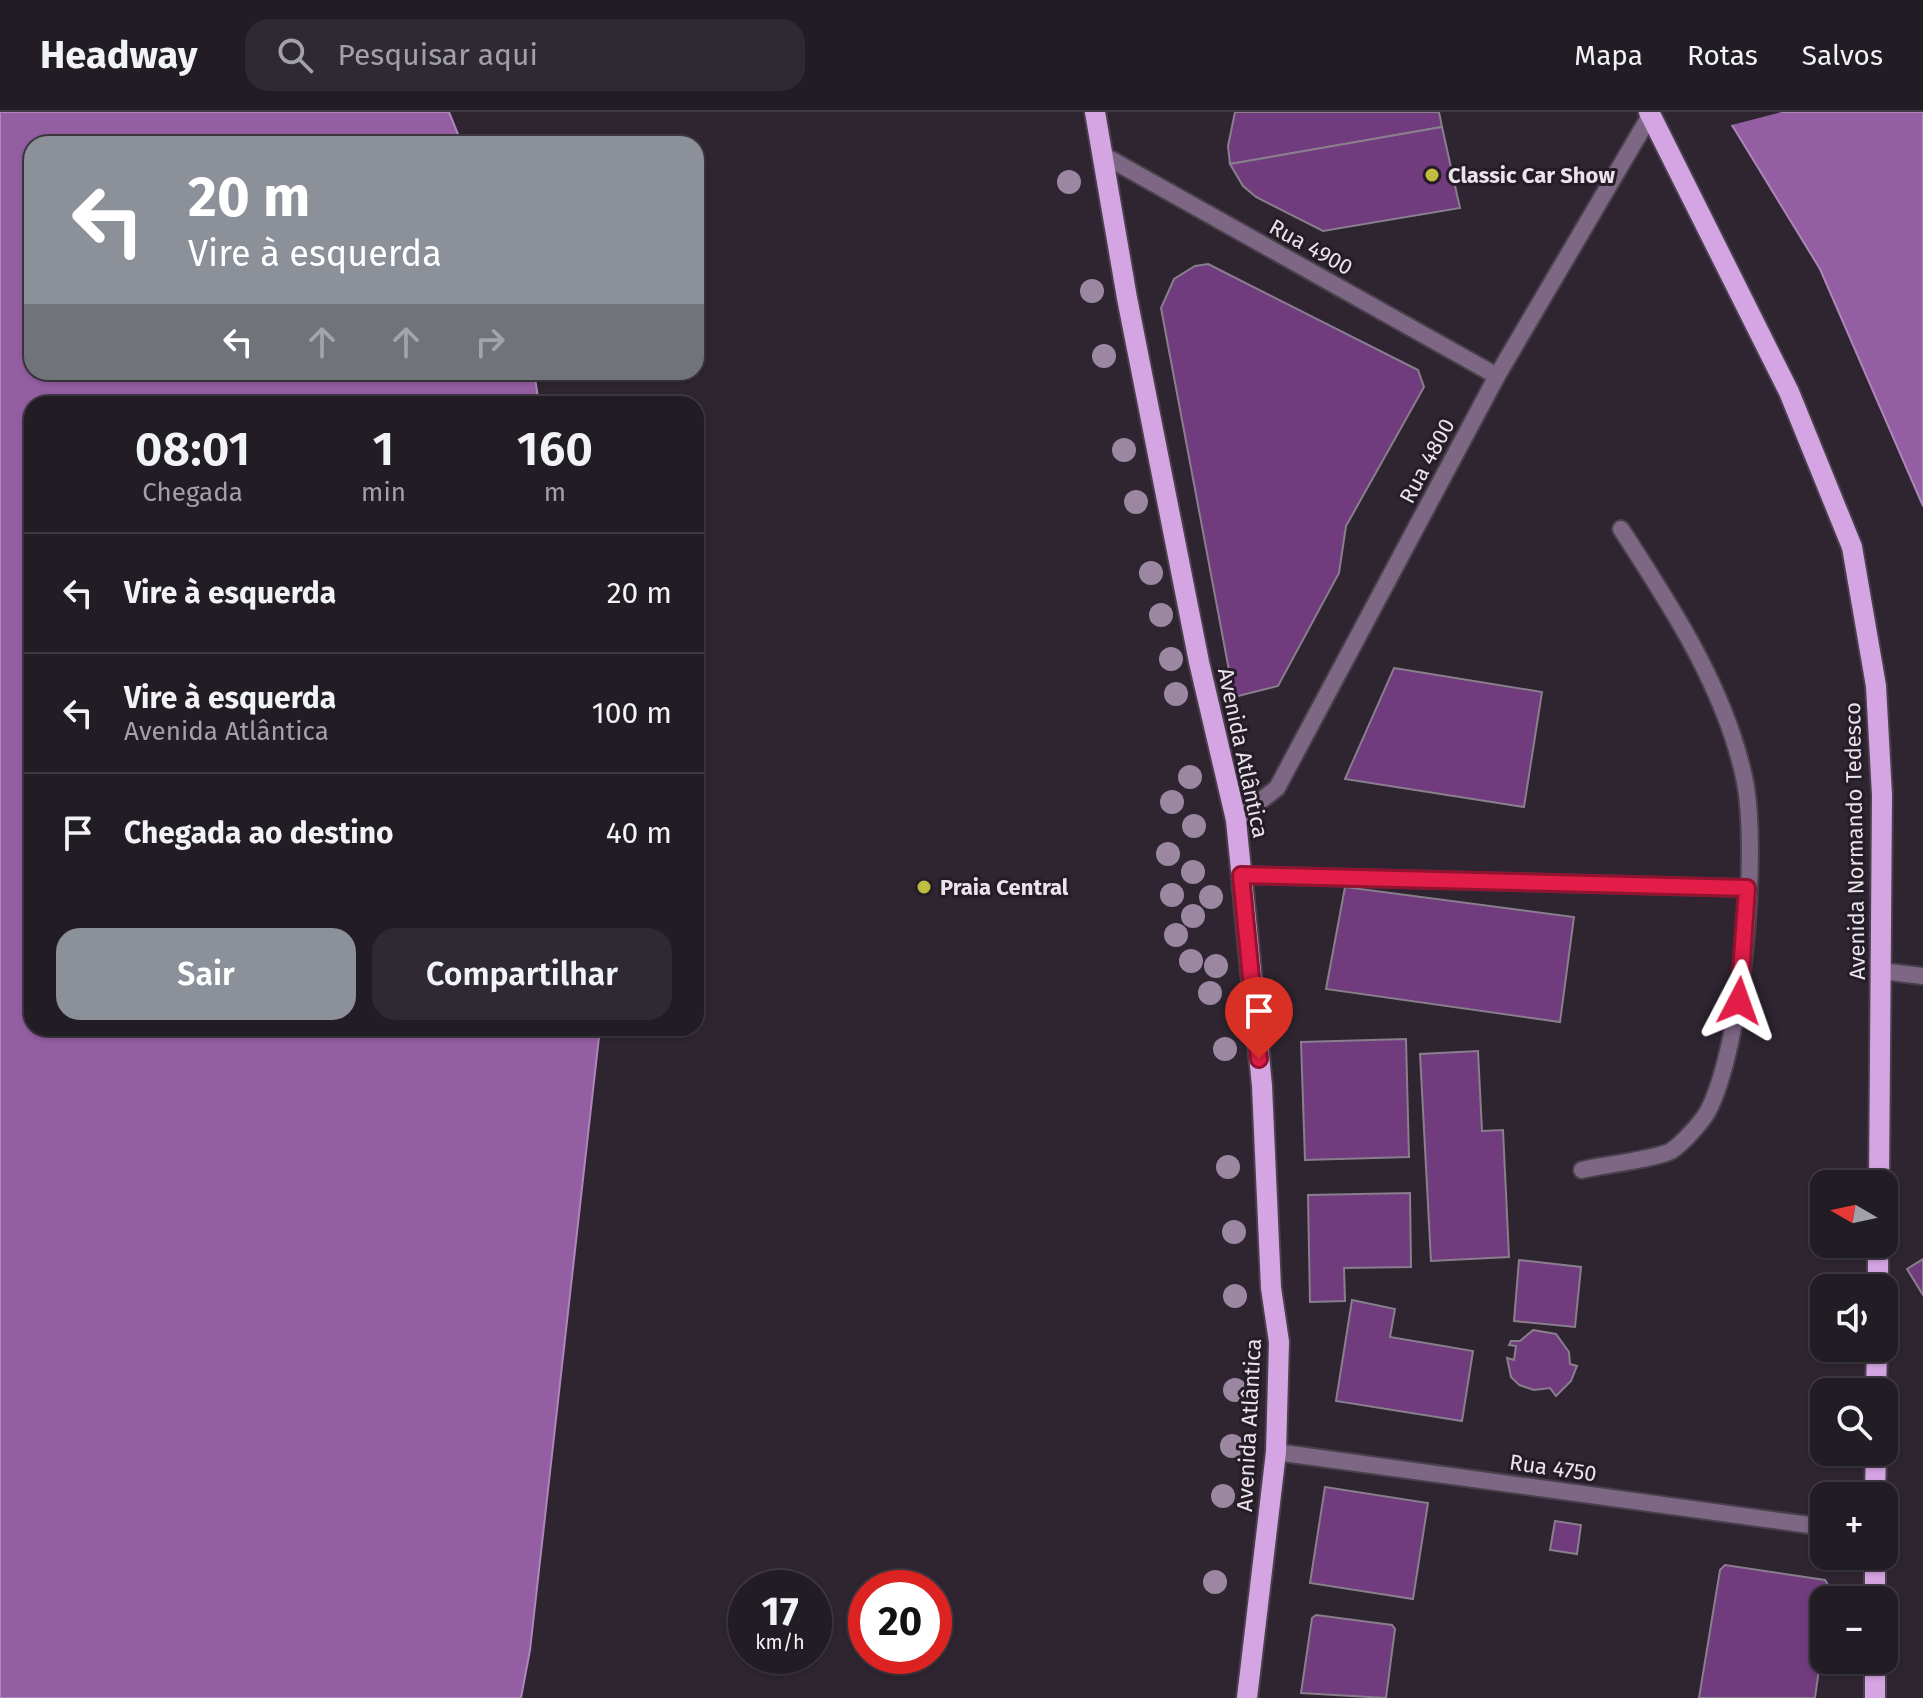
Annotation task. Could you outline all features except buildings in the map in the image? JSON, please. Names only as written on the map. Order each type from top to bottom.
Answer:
[{"type":"main road","name":"Avenida Atlântica","points":[[1095,112],[1199,662],[1236,820],[1262,1086],[1271,1288],[1279,1342],[1276,1452],[1247,1698]]},
{"type":"main road","name":"Avenida Normando Tedesco","points":[[1650,113],[1789,392],[1852,547],[1876,686],[1882,795],[1879,1170]]},
{"type":"main road","points":[[1875,1674],[1875,1698]]},
{"type":"street","name":"Rua 4800","points":[[1236,820],[1277,788],[1497,376],[1650,113]]},
{"type":"street","name":"Rua 4900","points":[[1103,155],[1497,376]]},
{"type":"street","points":[[1582,1170],[1671,1151],[1707,1113],[1728,1057],[1739,1001],[1747,888],[1745,778],[1721,704],[1678,617],[1621,529]]},
{"type":"street","points":[[1241,875],[1747,888]]},
{"type":"street","points":[[1881,971],[1923,976]]},
{"type":"street","name":"Rua 4750","points":[[1276,1452],[1810,1525]]},
{"type":"shaded area","points":[[0,112],[449,112],[459,136],[24,136],[24,380],[535,380],[538,396],[24,396],[24,1036],[599,1036],[530,1650],[521,1698],[0,1698]]},
{"type":"shaded area","points":[[1724,112],[1923,112],[1923,506],[1820,269]]},
{"type":"pier","points":[[1720,112],[1782,112],[1728,126]]},
{"type":"place","name":"Classic Car Show","points":[[1432,175]]},
{"type":"place","name":"Praia Central","points":[[924,887]]},
{"type":"route","points":[[1259,1059],[1241,875],[1747,888],[1739,1001]]}]
